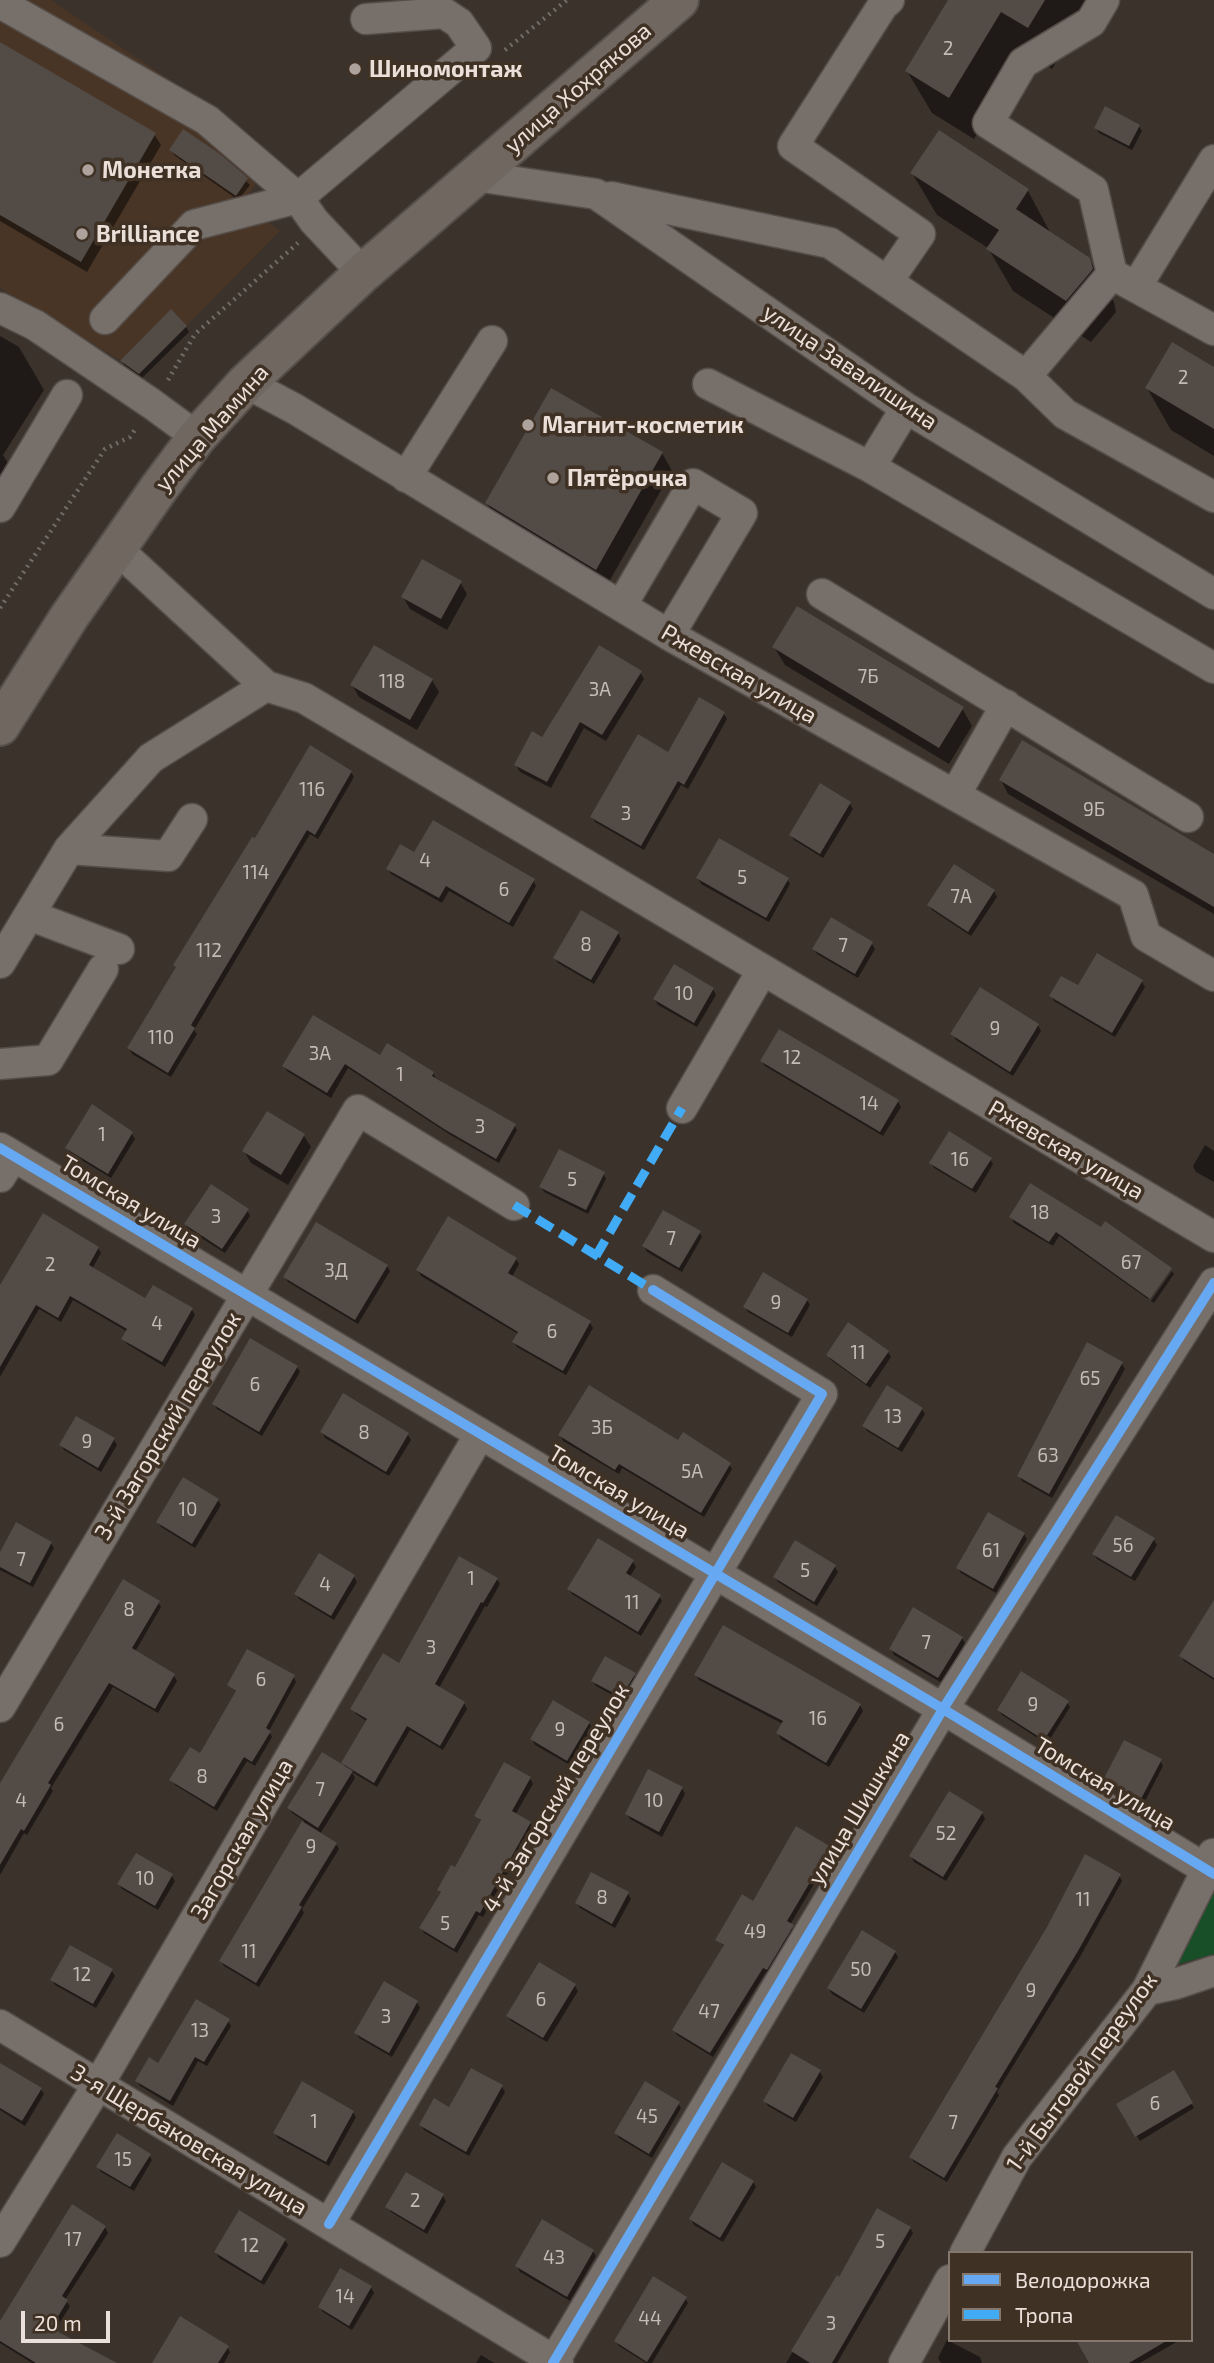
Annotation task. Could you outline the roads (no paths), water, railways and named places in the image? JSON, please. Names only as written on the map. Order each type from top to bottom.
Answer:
[{"type":"main road","name":"улица Хохрякова","points":[[476,176],[679,0]]},
{"type":"main road","name":"улица Мамина","points":[[0,725],[69,617],[197,437],[246,383],[363,273],[476,176]]},
{"type":"street","points":[[887,282],[920,234],[793,146],[883,5],[890,0]]},
{"type":"street","points":[[1104,0],[1091,22],[1023,64],[988,123],[1093,190],[1124,280],[1214,330]]},
{"type":"street","points":[[0,3],[208,120],[306,209],[363,273]]},
{"type":"street","points":[[105,319],[194,225],[306,209],[476,48],[459,23],[444,13],[366,19]]},
{"type":"street","points":[[1026,376],[1124,280],[1214,160]]},
{"type":"street","name":"улица Завалишина","points":[[476,176],[596,194],[906,408],[1214,594]]},
{"type":"street","points":[[596,194],[830,243],[1026,376],[1065,414],[1214,497]]},
{"type":"street","points":[[0,309],[34,325],[197,437]]},
{"type":"street","points":[[407,477],[492,341]]},
{"type":"street","name":"Ржевская улица","points":[[246,383],[295,409],[669,635],[1133,895],[1146,936],[1214,976]]},
{"type":"street","points":[[708,384],[870,467],[1214,668]]},
{"type":"street","points":[[0,507],[67,395]]},
{"type":"street","points":[[870,467],[906,408]]},
{"type":"street","points":[[621,606],[694,484],[742,513],[669,635]]},
{"type":"street","points":[[0,963],[69,849],[151,758],[266,686],[117,549]]},
{"type":"street","points":[[822,594],[1188,817]]},
{"type":"street","name":"Ржевская улица","points":[[266,686],[304,698],[1214,1237]]},
{"type":"street","points":[[955,795],[1006,705]]},
{"type":"street","points":[[69,849],[168,856],[192,819]]},
{"type":"street","points":[[0,1064],[48,1060],[111,959],[29,915]]},
{"type":"street","points":[[682,1108],[762,971]]},
{"type":"street","name":"3-й Загорский переулок","points":[[0,1707],[358,1110],[514,1205]]},
{"type":"street","name":"Томская улица","points":[[4,1161],[246,1295],[943,1709],[1212,1865]]},
{"type":"street","name":"улица Шишкина","points":[[556,2362],[943,1709],[1214,1283]]},
{"type":"street","name":"4-й Загорский переулок","points":[[329,2224],[713,1573],[822,1394],[653,1290]]},
{"type":"street","name":"Загорская улица","points":[[0,2242],[98,2084],[480,1434]]},
{"type":"street","name":"1-й Бытовой переулок","points":[[966,2251],[1017,2157],[1147,1990],[1212,1865]]},
{"type":"street","points":[[1147,1990],[1214,1971]]},
{"type":"street","name":"3-я Щербаковская улица","points":[[0,2025],[556,2362]]},
{"type":"street","points":[[904,2363],[948,2284]]},
{"type":"place","name":"Шиномонтаж","points":[[355,69]]},
{"type":"place","name":"Монетка","points":[[88,170]]},
{"type":"place","name":"Brilliance","points":[[82,234]]},
{"type":"place","name":"Магнит-косметик","points":[[528,425]]},
{"type":"place","name":"Пятёрочка","points":[[553,478]]}]
